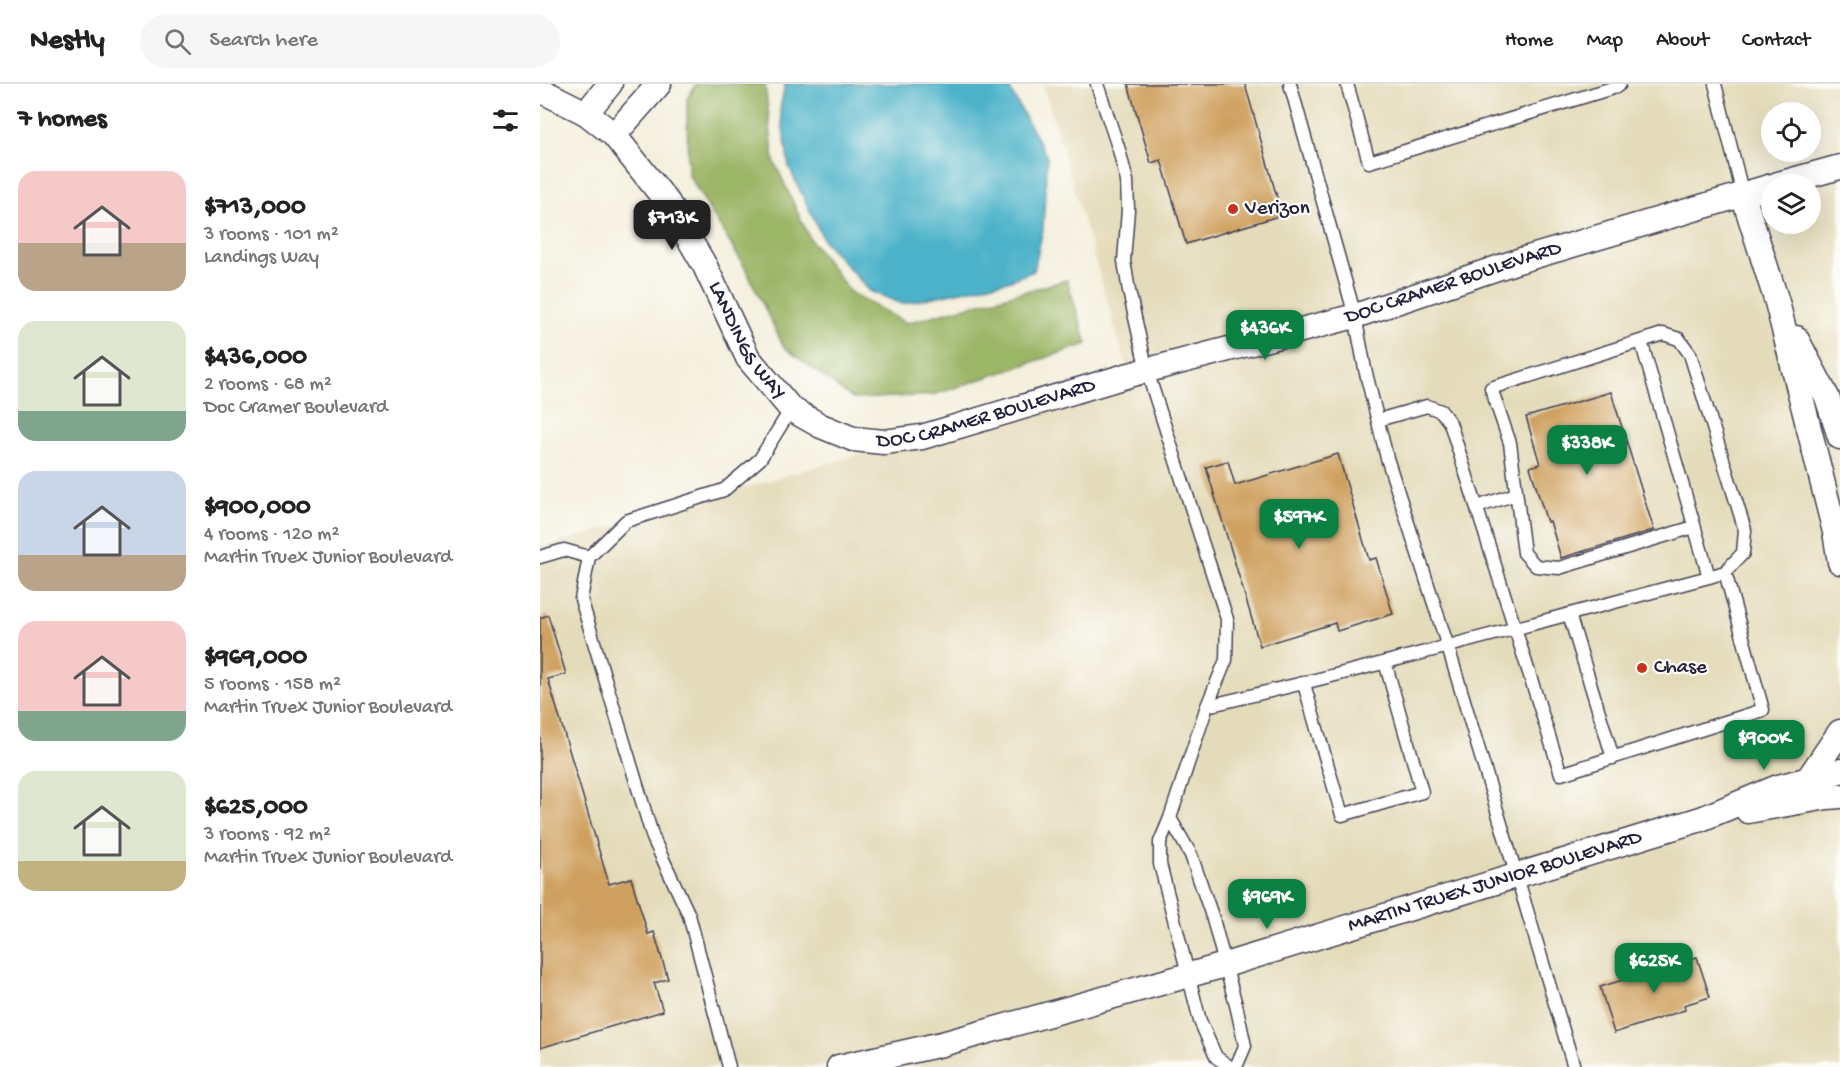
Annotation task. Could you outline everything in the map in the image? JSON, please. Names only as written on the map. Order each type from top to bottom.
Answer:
[{"type":"street","points":[[586,113],[610,84]]},
{"type":"street","points":[[614,135],[659,84]]},
{"type":"street","name":"LANDINGS WAY","points":[[540,90],[586,113],[614,135],[668,203],[705,266],[748,358],[790,409]]},
{"type":"street","points":[[1814,174],[1840,167]]},
{"type":"street","name":"DOC CRAMER BOULEVARD","points":[[790,409],[821,426],[853,439],[884,442],[922,437],[1147,371],[1355,316],[1518,261],[1761,189]]},
{"type":"street","points":[[1743,195],[1777,302],[1835,532],[1840,562]]},
{"type":"street","points":[[1777,302],[1834,396],[1840,437]]},
{"type":"street","points":[[1808,779],[1840,732]]},
{"type":"street","name":"MARTIN TRUEX JUNIOR BOULEVARD","points":[[839,1067],[942,1044],[1225,965],[1701,819],[1778,787],[1840,771]]},
{"type":"street","name":"MARTIN TRUEX JUNIOR BOULEVARD","points":[[1701,819],[1827,796],[1840,796]]},
{"type":"lane","points":[[1097,84],[1127,181],[1128,210],[1124,261],[1147,371],[1227,619],[1226,660],[1207,706],[1160,842],[1160,864],[1200,1021],[1216,1057],[1230,1067]]},
{"type":"lane","points":[[1290,84],[1355,316],[1365,369],[1387,458],[1448,647],[1574,1067]]},
{"type":"lane","points":[[1347,84],[1369,162],[1620,84]]},
{"type":"lane","points":[[1715,84],[1743,195]]},
{"type":"lane","points":[[1207,706],[1448,647],[1708,577],[1725,572],[1743,553],[1745,530],[1690,354],[1679,339],[1663,334],[1491,388],[1510,443],[1524,553],[1536,566],[1559,568],[1694,527]]},
{"type":"lane","points":[[1641,341],[1708,577]]},
{"type":"lane","points":[[1378,420],[1427,406],[1441,411],[1450,423],[1561,774],[1763,710],[1725,572]]},
{"type":"lane","points":[[729,1067],[689,915],[653,838],[581,599],[589,557],[626,521],[724,490],[760,459],[790,409]]},
{"type":"lane","points":[[1477,507],[1516,494]]},
{"type":"lane","points":[[540,556],[564,550],[589,557]]},
{"type":"lane","points":[[1569,614],[1613,758]]},
{"type":"lane","points":[[1304,684],[1342,815],[1422,792],[1385,662]]},
{"type":"lane","points":[[1170,818],[1191,855],[1213,920],[1225,965],[1245,1046],[1236,1067]]},
{"type":"shaded area","points":[[1043,84],[1840,84],[1840,1067],[540,1067],[540,548],[1129,375]]},
{"type":"green space","points":[[696,84],[765,84],[774,161],[810,239],[851,293],[906,323],[1067,280],[1087,344],[933,395],[853,399],[784,347],[744,266],[688,174],[687,99]]},
{"type":"water","points":[[785,84],[1007,84],[1047,157],[1043,229],[1034,271],[1008,281],[902,304],[870,291],[824,241],[789,167],[780,109]]},
{"type":"building","points":[[1128,84],[1245,84],[1282,215],[1186,244],[1161,160],[1151,163]]},
{"type":"building","points":[[1611,392],[1654,530],[1561,558],[1530,467],[1540,464],[1526,417]]},
{"type":"building","points":[[1338,454],[1369,560],[1376,558],[1393,614],[1337,631],[1335,623],[1260,646],[1206,467],[1228,461],[1235,485]]},
{"type":"building","points":[[548,615],[566,674],[548,679],[609,884],[631,878],[648,934],[654,932],[668,979],[654,983],[663,1011],[540,1048],[540,618]]},
{"type":"building","points":[[1697,957],[1710,997],[1684,1005],[1685,1010],[1614,1033],[1600,987]]},
{"type":"place","name":"Verizon","points":[[1233,209]]},
{"type":"place","name":"Chase","points":[[1642,668]]}]
